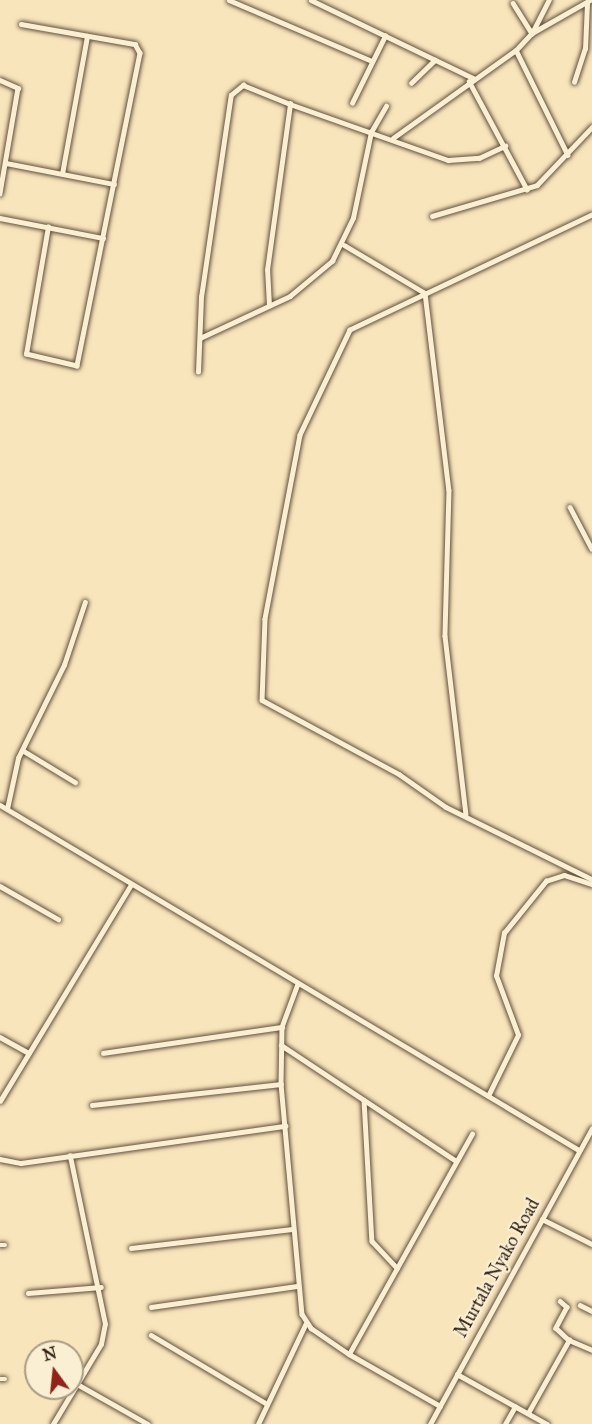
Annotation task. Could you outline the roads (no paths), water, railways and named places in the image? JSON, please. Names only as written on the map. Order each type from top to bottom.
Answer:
[{"type":"street","points":[[229,0],[372,61]]},
{"type":"street","points":[[311,0],[471,79],[527,189]]},
{"type":"street","points":[[393,138],[471,79],[516,50],[532,33],[549,0]]},
{"type":"street","points":[[532,33],[589,2]]},
{"type":"street","points":[[574,82],[585,49],[589,2]]},
{"type":"street","points":[[513,3],[532,33]]},
{"type":"street","points":[[21,24],[135,44],[140,53],[81,359],[70,366],[26,354],[48,227]]},
{"type":"street","points":[[62,174],[87,36]]},
{"type":"street","points":[[352,103],[385,36]]},
{"type":"street","points":[[516,50],[568,155]]},
{"type":"street","points":[[411,83],[435,60]]},
{"type":"street","points":[[0,80],[17,85],[0,193]]},
{"type":"street","points":[[198,372],[213,198],[231,95],[243,85],[290,104],[453,160],[504,146]]},
{"type":"street","points":[[269,306],[267,270],[290,104]]},
{"type":"street","points":[[200,338],[269,306],[313,280],[344,246],[371,132],[386,106]]},
{"type":"street","points":[[432,216],[527,189],[568,155],[592,127]]},
{"type":"street","points":[[6,163],[114,184]]},
{"type":"street","points":[[592,215],[350,330],[300,435],[265,619],[262,700],[466,814],[592,879]]},
{"type":"street","points":[[0,218],[103,238]]},
{"type":"street","points":[[344,246],[425,293]]},
{"type":"street","points":[[425,293],[449,490],[445,636],[466,814]]},
{"type":"street","points":[[570,507],[592,549]]},
{"type":"street","points":[[7,809],[24,751],[64,665],[85,602]]},
{"type":"street","points":[[24,751],[75,782]]},
{"type":"street","points":[[0,805],[579,1150]]},
{"type":"street","points":[[488,1096],[518,1035],[496,976],[504,933],[546,881],[564,875],[592,884]]},
{"type":"street","points":[[0,1101],[131,885]]},
{"type":"street","points":[[0,886],[58,919]]},
{"type":"street","points":[[298,984],[282,1027],[281,1084],[296,1286],[306,1323],[349,1354],[440,1406]]},
{"type":"street","points":[[103,1053],[282,1027]]},
{"type":"street","points":[[0,1038],[29,1053]]},
{"type":"street","points":[[281,1045],[456,1161]]},
{"type":"street","points":[[92,1105],[281,1084]]},
{"type":"street","points":[[364,1100],[372,1241],[397,1268]]},
{"type":"street","points":[[0,1160],[70,1156],[285,1126]]},
{"type":"street","name":"Murtala Nyako Road","points":[[430,1424],[592,1128]]},
{"type":"street","points":[[349,1354],[472,1134]]},
{"type":"street","points":[[70,1156],[101,1287],[105,1324],[84,1373]]},
{"type":"street","points":[[542,1219],[592,1244]]},
{"type":"street","points":[[131,1248],[292,1229]]},
{"type":"street","points":[[151,1307],[296,1286]]},
{"type":"street","points":[[28,1293],[101,1287]]},
{"type":"street","points":[[560,1301],[567,1307],[556,1328],[569,1340],[592,1350]]},
{"type":"street","points":[[580,1305],[592,1311]]},
{"type":"street","points":[[258,1424],[306,1323]]},
{"type":"street","points":[[151,1335],[267,1404]]},
{"type":"street","points":[[528,1413],[569,1340]]},
{"type":"street","points":[[457,1374],[547,1424]]},
{"type":"street","points":[[84,1388],[148,1424]]},
{"type":"street","points":[[53,1424],[69,1400]]},
{"type":"street","points":[[505,1424],[515,1407]]}]
